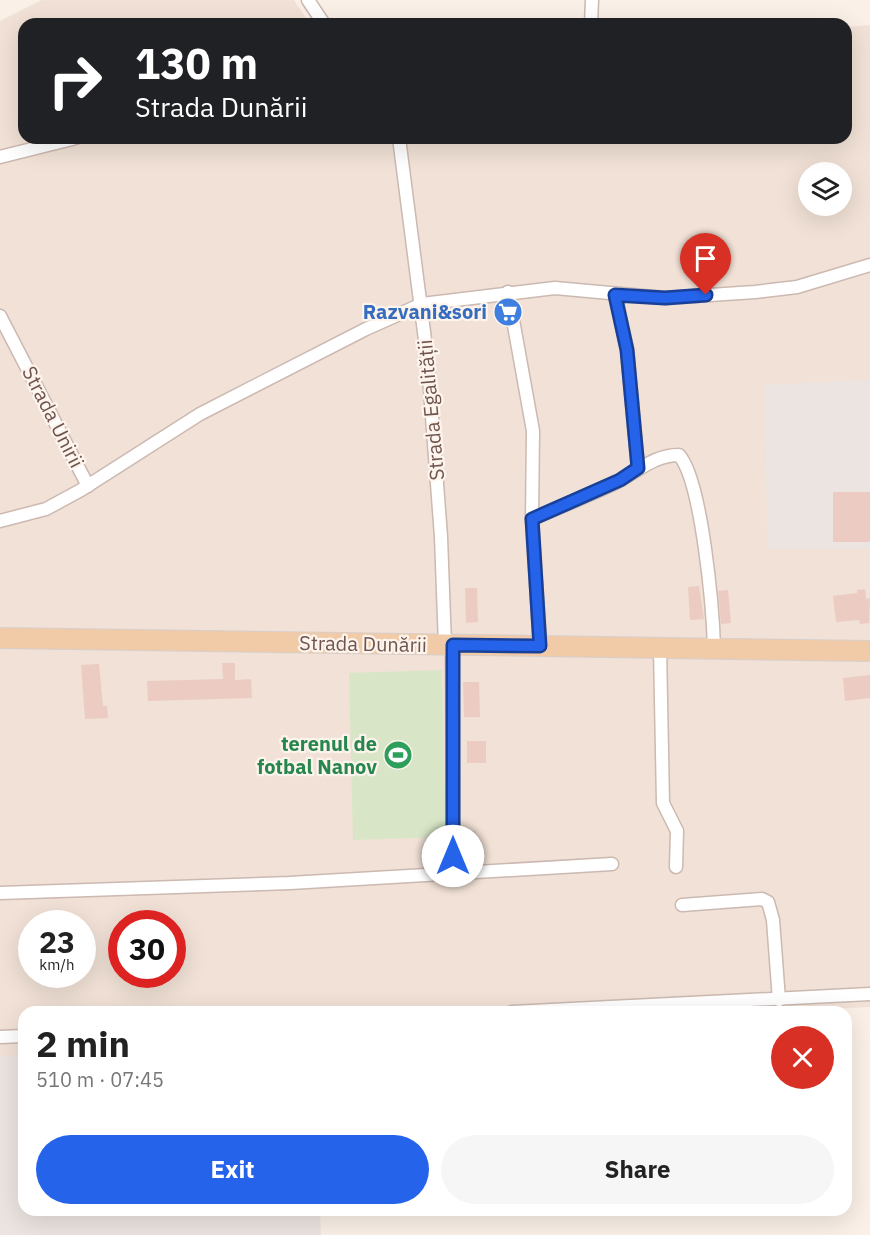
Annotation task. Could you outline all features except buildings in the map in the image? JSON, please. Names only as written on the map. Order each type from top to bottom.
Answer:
[{"type":"main road","name":"Strada Dunării","points":[[0,638],[870,651]]},
{"type":"street","points":[[308,0],[320,18]]},
{"type":"street","points":[[591,18],[592,0]]},
{"type":"street","points":[[0,157],[52,144]]},
{"type":"street","name":"Strada Egalității","points":[[400,144],[422,304],[449,645],[453,871]]},
{"type":"street","points":[[0,521],[46,508],[88,486],[200,414],[366,329],[422,304],[555,288],[665,298],[786,289],[842,275],[870,265]]},
{"type":"street","points":[[508,292],[533,431],[532,519],[540,646]]},
{"type":"street","points":[[615,295],[627,350],[638,468]]},
{"type":"street","name":"Strada Unirii","points":[[0,316],[88,486]]},
{"type":"street","points":[[532,519],[620,480],[638,468],[664,456],[679,455],[683,460],[700,521],[708,574],[714,648]]},
{"type":"street","points":[[660,648],[663,803],[677,831],[676,867]]},
{"type":"street","points":[[0,893],[612,864]]},
{"type":"street","points":[[682,905],[762,899],[768,902],[772,920],[778,1000]]},
{"type":"street","points":[[645,1006],[870,994]]},
{"type":"street","points":[[0,1037],[18,1036]]},
{"type":"shaded area","points":[[42,0],[294,0],[306,18],[18,18],[18,144],[852,144],[852,26],[870,25],[870,1007],[18,1006],[18,1056],[0,1057],[0,21]]},
{"type":"shaded area","points":[[870,380],[870,549],[767,549],[765,385]]},
{"type":"shaded area","points":[[18,1056],[18,1216],[320,1216],[321,1235],[0,1235],[0,1057]]},
{"type":"green space","name":"terenul de fotbal Nanov","points":[[442,670],[446,837],[353,840],[349,673]]},
{"type":"place","name":"Razvani&sori","points":[[508,312]]},
{"type":"place","name":"terenul de fotbal Nanov","points":[[398,755]]},
{"type":"route","points":[[453,856],[453,645],[540,646],[532,519],[620,480],[638,468],[632,432],[627,350],[615,295],[665,298],[706,295]]}]
